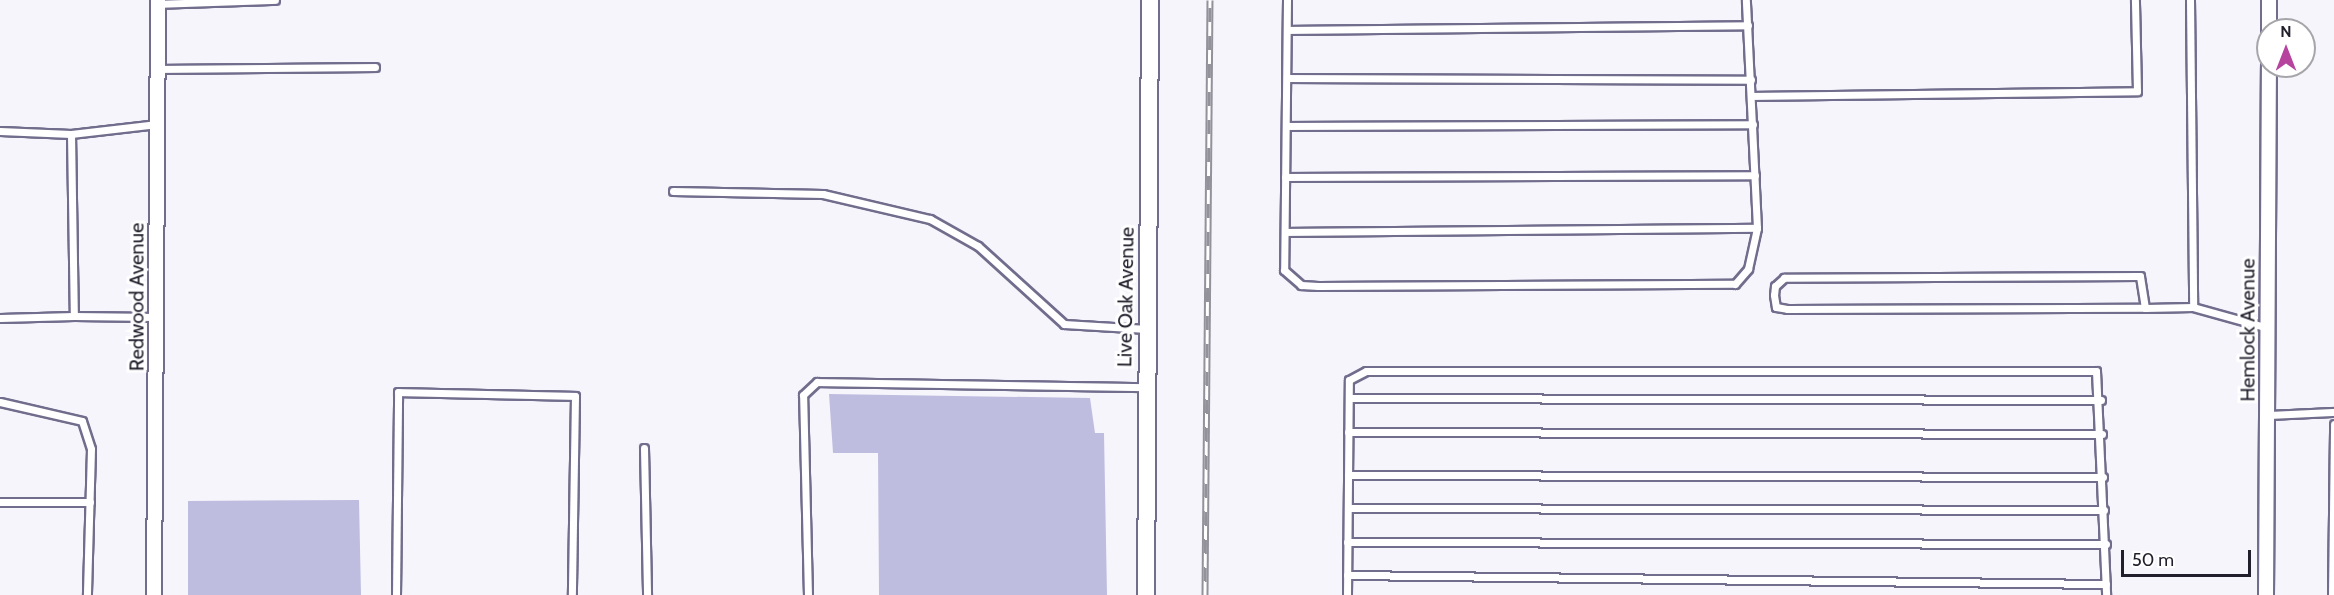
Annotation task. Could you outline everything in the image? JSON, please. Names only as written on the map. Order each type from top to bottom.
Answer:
[{"type":"street","name":"Live Oak Avenue","points":[[1146,595],[1145,387],[1150,0]]},
{"type":"street","points":[[2269,0],[2269,18]]},
{"type":"street","name":"Redwood Avenue","points":[[154,595],[158,2]]},
{"type":"street","name":"Hemlock Avenue","points":[[2266,595],[2269,78]]},
{"type":"lane","points":[[158,2],[275,0]]},
{"type":"lane","points":[[1287,0],[1284,270],[1301,285],[1735,284],[1748,270],[1757,228],[1746,0]]},
{"type":"lane","points":[[1752,96],[2137,91],[2135,0]]},
{"type":"lane","points":[[2190,0],[2193,308]]},
{"type":"lane","points":[[1287,30],[1748,25]]},
{"type":"lane","points":[[158,69],[375,66]]},
{"type":"lane","points":[[1287,78],[1751,80]]},
{"type":"lane","points":[[0,131],[71,134],[158,123]]},
{"type":"lane","points":[[1286,126],[1753,124]]},
{"type":"lane","points":[[71,134],[74,316]]},
{"type":"lane","points":[[1286,177],[1755,175]]},
{"type":"lane","points":[[673,191],[824,194],[930,219],[978,246],[1064,324],[1147,329]]},
{"type":"lane","points":[[1285,232],[1757,228]]},
{"type":"lane","points":[[2145,308],[2140,276],[1784,278],[1774,286],[1776,307],[1787,309],[2193,308],[2268,328]]},
{"type":"lane","points":[[0,318],[156,317]]},
{"type":"lane","points":[[1347,595],[1349,380],[1366,371],[2096,370],[2101,400],[2106,595]]},
{"type":"lane","points":[[808,595],[803,395],[817,382],[1145,387]]},
{"type":"lane","points":[[396,595],[398,392],[575,396],[572,595]]},
{"type":"lane","points":[[1349,398],[2101,400]]},
{"type":"lane","points":[[0,402],[82,421],[91,449],[87,595]]},
{"type":"lane","points":[[2267,415],[2334,412]]},
{"type":"lane","points":[[2332,595],[2334,424]]},
{"type":"lane","points":[[1348,432],[2102,434]]},
{"type":"lane","points":[[644,448],[647,595]]},
{"type":"lane","points":[[1348,475],[2103,477]]},
{"type":"lane","points":[[0,502],[90,502]]},
{"type":"lane","points":[[1348,508],[2104,510]]},
{"type":"lane","points":[[1347,542],[2106,544]]},
{"type":"lane","points":[[1347,575],[2106,584]]},
{"type":"building","points":[[829,394],[1090,398],[1095,433],[1104,433],[1107,595],[879,595],[878,453],[833,453]]},
{"type":"building","points":[[359,500],[361,595],[188,595],[188,501]]},
{"type":"railway","points":[[1205,595],[1210,0]]}]
